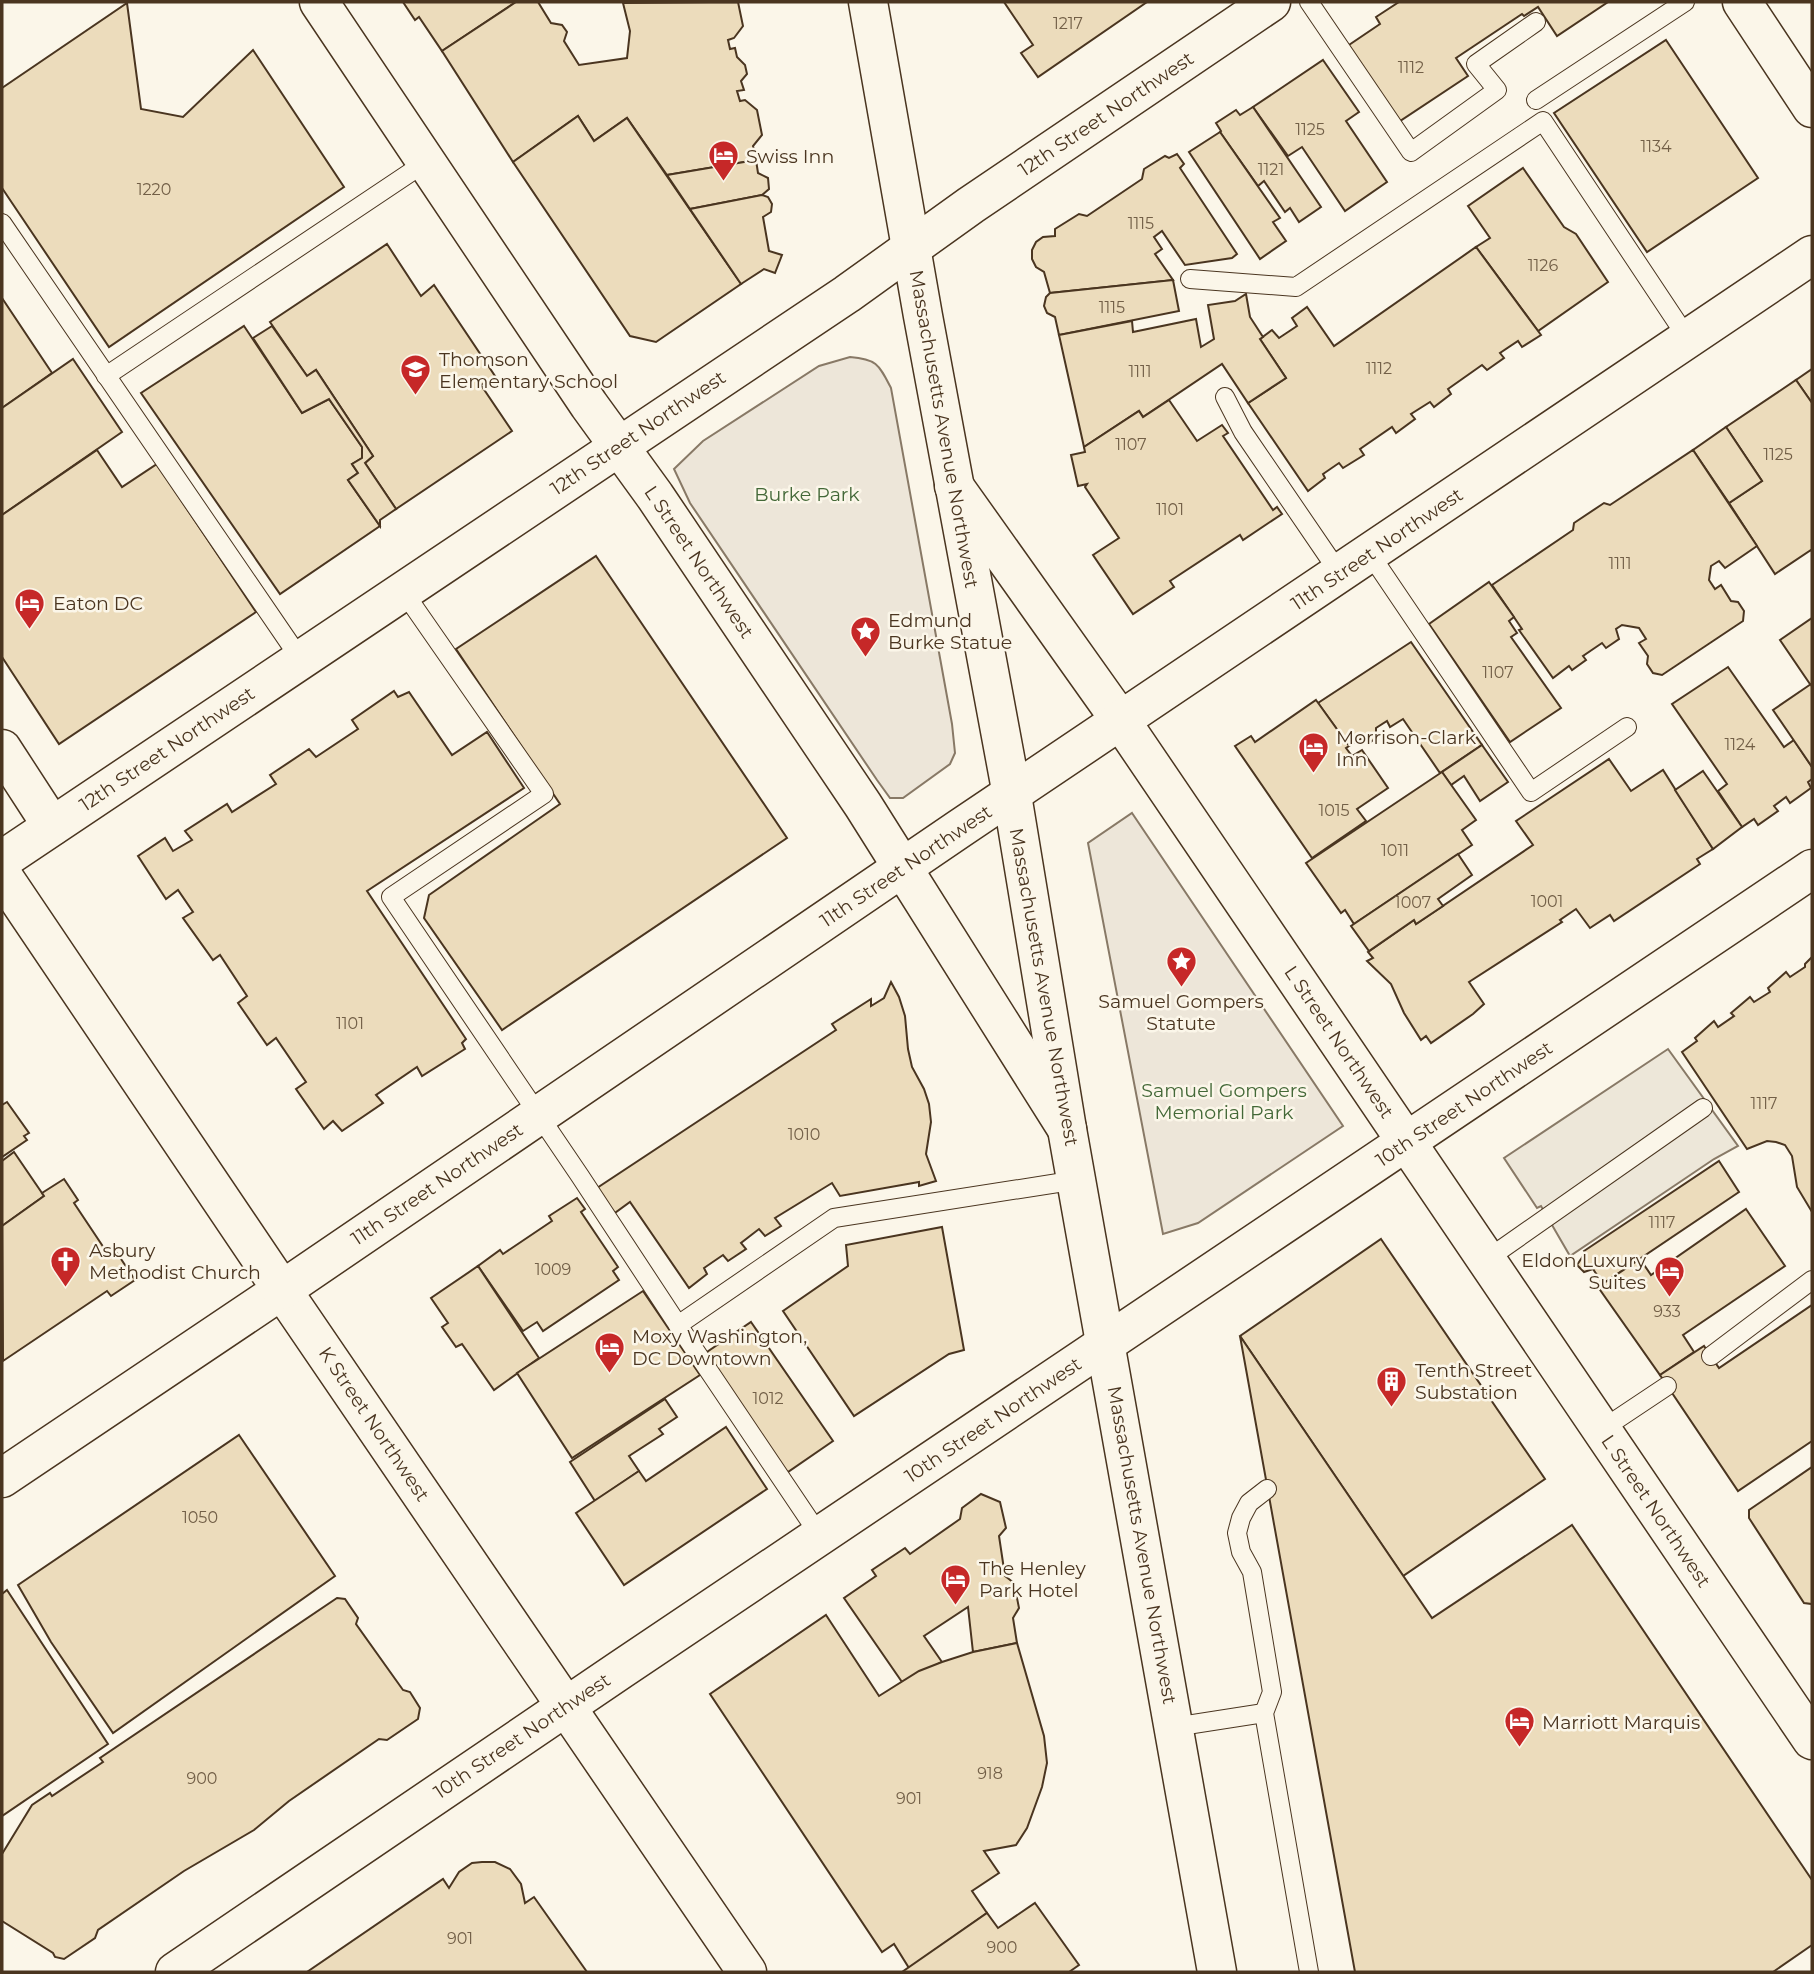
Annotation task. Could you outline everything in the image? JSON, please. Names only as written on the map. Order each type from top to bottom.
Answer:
[{"type":"main road","name":"L Street Northwest","points":[[319,2],[904,867],[1067,1129]]},
{"type":"main road","name":"Massachusetts Avenue Northwest","points":[[868,2],[1012,795],[1067,1129],[1217,1972]]},
{"type":"main road","name":"12th Street Northwest","points":[[2,860],[912,249],[971,205],[1271,2]]},
{"type":"main road","points":[[1742,2],[1812,108]]},
{"type":"main road","name":"11th Street Northwest","points":[[2,1478],[1812,255]]},
{"type":"main road","name":"L Street Northwest","points":[[954,486],[1121,721],[1812,1741]]},
{"type":"main road","points":[[2,749],[52,826]]},
{"type":"main road","name":"10th Street Northwest","points":[[175,1972],[1812,869]]},
{"type":"main road","name":"K Street Northwest","points":[[2,875],[747,1972]]},
{"type":"lane","points":[[1308,2],[1411,152],[1497,90],[1476,64],[1536,22]]},
{"type":"lane","points":[[1536,100],[1685,2]]},
{"type":"lane","points":[[1190,279],[1296,287],[1544,121],[1688,339]]},
{"type":"lane","points":[[106,376],[426,162]]},
{"type":"lane","points":[[2,223],[301,660]]},
{"type":"lane","points":[[1225,397],[1243,432],[1355,564],[1531,792],[1628,727]]},
{"type":"lane","points":[[403,591],[544,794],[391,897],[820,1536]]},
{"type":"lane","points":[[1486,1261],[1703,1108]]},
{"type":"lane","points":[[678,1325],[834,1218],[1077,1181]]},
{"type":"lane","points":[[1711,1356],[1812,1280]]},
{"type":"lane","points":[[1601,1430],[1667,1386]]},
{"type":"lane","points":[[1267,1489],[1249,1503],[1237,1533],[1241,1552],[1252,1572],[1272,1692],[1265,1713],[1309,1972]]},
{"type":"lane","points":[[1174,1727],[1265,1713]]},
{"type":"green space","name":"Burke Park","points":[[850,357],[866,359],[876,365],[891,388],[952,724],[955,753],[950,764],[903,798],[890,798],[877,780],[690,503],[674,469],[703,441],[819,366]]},
{"type":"green space","name":"Samuel Gompers Memorial Park","points":[[1132,813],[1343,1126],[1198,1223],[1163,1234],[1088,843]]},
{"type":"shaded area","points":[[1668,1049],[1738,1146],[1714,1159],[1570,1256],[1541,1206],[1537,1208],[1504,1158]]},
{"type":"building","points":[[403,2],[516,2],[442,51],[419,17],[415,20]]},
{"type":"building","points":[[516,2],[538,2],[551,23],[562,25],[567,32],[564,41],[579,65],[627,58],[630,31],[623,3],[738,2],[743,26],[734,38],[728,40],[730,49],[735,48],[737,57],[745,65],[747,74],[741,81],[744,90],[737,91],[740,101],[745,100],[757,110],[762,135],[753,146],[754,151],[749,152],[751,161],[667,175],[627,118],[594,141],[578,116],[513,162],[442,51]]},
{"type":"building","points":[[1004,2],[1147,2],[1038,77],[1021,53],[1033,45]]},
{"type":"building","points":[[1399,2],[1608,2],[1557,36],[1538,7],[1524,16],[1522,14],[1456,58],[1468,76],[1397,123],[1346,47],[1380,24],[1376,17]]},
{"type":"building","points":[[127,3],[141,109],[183,117],[253,50],[344,187],[109,347],[2,188],[2,88]]},
{"type":"building","points":[[1666,40],[1758,178],[1647,252],[1554,113]]},
{"type":"building","points":[[1323,60],[1359,112],[1346,121],[1387,182],[1345,211],[1302,147],[1288,156],[1253,107]]},
{"type":"building","points":[[1253,107],[1321,207],[1299,222],[1290,208],[1285,212],[1264,181],[1258,186],[1216,123],[1236,110],[1240,115]]},
{"type":"building","points":[[578,116],[594,141],[627,118],[741,284],[656,342],[630,336],[513,162]]},
{"type":"building","points":[[1220,132],[1280,218],[1273,222],[1286,241],[1260,259],[1189,152]]},
{"type":"building","points":[[1177,154],[1184,164],[1180,168],[1237,254],[1232,258],[1185,265],[1162,231],[1154,237],[1162,249],[1155,254],[1173,280],[1050,293],[1044,272],[1036,267],[1032,259],[1036,242],[1043,237],[1055,236],[1055,229],[1079,214],[1087,216],[1142,179],[1144,169],[1165,156],[1169,158]]},
{"type":"building","points":[[756,160],[758,173],[768,178],[769,189],[762,195],[690,209],[667,175]]},
{"type":"building","points":[[1523,168],[1564,227],[1576,234],[1608,282],[1538,331],[1476,247],[1490,238],[1468,206]]},
{"type":"building","points":[[762,195],[768,197],[772,204],[771,212],[763,217],[769,251],[782,255],[775,273],[764,269],[741,284],[690,209]]},
{"type":"building","points":[[387,244],[421,296],[434,285],[495,376],[481,385],[512,431],[396,509],[365,463],[373,456],[316,370],[307,376],[270,322]]},
{"type":"building","points":[[1476,247],[1541,335],[1522,347],[1518,341],[1500,353],[1504,358],[1487,370],[1482,365],[1448,389],[1451,394],[1434,407],[1430,402],[1411,414],[1415,419],[1396,433],[1392,427],[1360,449],[1364,455],[1343,468],[1339,463],[1323,474],[1325,478],[1308,491],[1248,403],[1286,378],[1260,339],[1272,330],[1279,338],[1297,326],[1292,318],[1307,307],[1334,346]]},
{"type":"building","points":[[1173,280],[1179,311],[1059,335],[1055,317],[1047,313],[1044,306],[1050,293]]},
{"type":"building","points":[[1246,294],[1250,317],[1263,337],[1260,339],[1286,378],[1248,403],[1222,364],[1143,417],[1139,411],[1084,447],[1059,335],[1132,321],[1133,332],[1196,319],[1201,347],[1214,339],[1208,305],[1235,301]]},
{"type":"building","points":[[2,298],[52,373],[2,408]]},
{"type":"building","points":[[244,326],[302,413],[329,399],[362,447],[362,458],[352,464],[358,473],[348,480],[380,526],[280,594],[141,393]]},
{"type":"building","points":[[272,326],[307,376],[316,370],[373,456],[365,463],[396,509],[380,520],[380,526],[348,480],[358,473],[352,464],[362,458],[362,447],[329,399],[302,413],[253,338]]},
{"type":"building","points":[[73,359],[122,432],[2,515],[2,408]]},
{"type":"building","points":[[1812,369],[1812,403],[1796,380]]},
{"type":"building","points":[[1796,380],[1812,403],[1812,552],[1811,550],[1775,574],[1729,503],[1762,481],[1726,427]]},
{"type":"building","points":[[1169,400],[1197,441],[1222,425],[1228,433],[1223,436],[1273,510],[1277,507],[1282,514],[1243,540],[1240,535],[1170,581],[1174,587],[1133,614],[1093,555],[1119,538],[1085,487],[1087,484],[1078,486],[1071,455],[1085,452],[1084,447],[1139,411],[1143,417]]},
{"type":"building","points":[[1726,427],[1762,481],[1729,503],[1693,450]]},
{"type":"building","points":[[97,450],[122,487],[157,464],[256,612],[59,744],[2,657],[2,515]]},
{"type":"building","points":[[1693,450],[1757,546],[1725,568],[1719,561],[1711,566],[1709,580],[1715,589],[1721,585],[1731,601],[1738,602],[1744,611],[1743,621],[1662,675],[1653,673],[1647,664],[1648,656],[1639,643],[1646,639],[1639,628],[1622,625],[1616,629],[1619,639],[1606,648],[1602,643],[1583,656],[1586,660],[1572,670],[1569,666],[1553,678],[1519,630],[1522,629],[1492,585],[1573,530],[1574,523],[1604,503],[1610,505]]},
{"type":"building","points":[[596,556],[787,838],[502,1030],[424,918],[429,895],[560,804],[456,649]]},
{"type":"building","points":[[1489,582],[1514,617],[1509,621],[1517,633],[1511,637],[1561,708],[1510,742],[1429,624]]},
{"type":"building","points":[[1812,618],[1812,687],[1780,640]]},
{"type":"building","points":[[1411,642],[1482,745],[1440,773],[1403,719],[1390,727],[1387,721],[1376,728],[1376,738],[1368,744],[1361,739],[1349,746],[1318,703]]},
{"type":"building","points":[[1728,667],[1784,747],[1794,740],[1812,767],[1812,779],[1808,782],[1811,788],[1790,803],[1786,797],[1774,806],[1778,811],[1758,825],[1754,819],[1742,827],[1718,791],[1727,784],[1672,704]]},
{"type":"building","points":[[1811,684],[1812,687],[1812,767],[1773,710]]},
{"type":"building","points":[[394,691],[398,697],[409,692],[452,755],[487,732],[524,788],[367,891],[466,1039],[462,1043],[465,1049],[422,1076],[417,1067],[376,1095],[383,1103],[342,1131],[333,1121],[324,1129],[296,1089],[306,1082],[276,1038],[267,1045],[238,1003],[247,996],[220,955],[213,960],[183,918],[193,912],[178,890],[166,899],[138,856],[165,838],[173,851],[192,840],[185,831],[227,804],[232,812],[276,784],[270,775],[309,749],[316,757],[358,729],[352,720]]},
{"type":"building","points":[[1316,700],[1349,746],[1346,748],[1352,756],[1362,750],[1388,788],[1357,809],[1366,821],[1312,858],[1235,746],[1251,736],[1255,742]]},
{"type":"building","points":[[1482,745],[1508,782],[1480,801],[1464,776],[1451,785],[1442,772]]},
{"type":"building","points":[[1609,759],[1631,791],[1663,770],[1713,849],[1697,859],[1700,864],[1614,921],[1610,915],[1590,928],[1576,909],[1560,920],[1562,922],[1469,982],[1484,1004],[1473,1014],[1431,1043],[1426,1036],[1421,1040],[1404,1013],[1391,984],[1367,961],[1373,958],[1368,952],[1414,920],[1416,924],[1533,845],[1516,821]]},
{"type":"building","points":[[1703,771],[1742,827],[1713,849],[1675,790]]},
{"type":"building","points":[[1442,772],[1476,820],[1462,830],[1472,845],[1354,924],[1345,910],[1341,913],[1306,863]]},
{"type":"building","points":[[1458,854],[1472,875],[1438,899],[1443,906],[1416,924],[1414,920],[1369,951],[1351,926]]},
{"type":"building","points":[[1812,957],[1812,1212],[1797,1187],[1792,1156],[1785,1145],[1767,1141],[1747,1149],[1682,1052],[1697,1041],[1695,1038],[1714,1021],[1718,1027],[1734,1016],[1731,1013],[1750,997],[1754,1002],[1770,992],[1768,988],[1786,972],[1790,977],[1805,967]]},
{"type":"building","points":[[891,982],[905,1016],[912,1067],[929,1104],[931,1122],[926,1154],[936,1181],[919,1186],[919,1182],[840,1196],[832,1183],[775,1218],[781,1226],[765,1236],[759,1229],[741,1243],[746,1249],[728,1261],[723,1255],[704,1268],[707,1274],[689,1288],[630,1202],[612,1215],[594,1190],[836,1030],[832,1024],[871,999],[871,1006],[884,998]]},
{"type":"building","points":[[7,1102],[29,1133],[24,1136],[27,1140],[2,1157],[2,1105]]},
{"type":"building","points":[[14,1152],[44,1196],[2,1226],[2,1161]]},
{"type":"building","points":[[1719,1161],[1739,1192],[1598,1287],[1597,1284],[1601,1281],[1593,1269],[1584,1272],[1577,1265],[1584,1251]]},
{"type":"building","points":[[64,1179],[78,1200],[74,1203],[110,1257],[117,1253],[135,1280],[111,1296],[107,1291],[3,1361],[2,1226],[44,1196],[42,1193]]},
{"type":"building","points":[[577,1198],[585,1209],[581,1212],[618,1267],[613,1271],[619,1280],[543,1331],[537,1322],[523,1331],[478,1266],[500,1250],[503,1254],[552,1221],[549,1216]]},
{"type":"building","points":[[1746,1209],[1785,1266],[1683,1335],[1694,1352],[1660,1375],[1598,1287],[1640,1259],[1651,1275]]},
{"type":"building","points":[[942,1227],[964,1350],[949,1354],[854,1416],[783,1311],[848,1266],[846,1245]]},
{"type":"building","name":"Tenth Street Substation","points":[[1381,1239],[1545,1479],[1403,1576],[1240,1336]]},
{"type":"building","points":[[478,1266],[539,1358],[494,1390],[462,1344],[456,1347],[442,1327],[448,1323],[431,1298]]},
{"type":"building","name":"Moxy Washington, DC Downtown","points":[[643,1291],[700,1375],[572,1458],[517,1373]]},
{"type":"building","points":[[1812,1305],[1812,1441],[1738,1491],[1660,1375],[1704,1346],[1719,1368]]},
{"type":"building","points":[[751,1322],[833,1441],[785,1474],[704,1354]]},
{"type":"building","name":"Marriott Marquis","points":[[1240,1336],[1432,1618],[1572,1525],[1812,1880],[1812,1945],[1773,1972],[1355,1972]]},
{"type":"building","points":[[665,1399],[677,1417],[659,1429],[663,1434],[629,1456],[639,1471],[595,1501],[570,1462]]},
{"type":"building","points":[[726,1427],[767,1489],[624,1585],[576,1513],[639,1471],[646,1481]]},
{"type":"building","points":[[239,1435],[335,1576],[113,1733],[51,1642],[18,1585]]},
{"type":"building","points":[[1812,1467],[1812,1604],[1804,1603],[1749,1518],[1749,1510]]},
{"type":"building","points":[[981,1494],[1000,1502],[1006,1528],[999,1536],[1005,1576],[1014,1583],[1019,1608],[1013,1618],[1017,1643],[973,1652],[968,1607],[924,1636],[942,1662],[902,1682],[844,1598],[876,1576],[872,1570],[905,1548],[910,1554],[960,1519],[962,1508]]},
{"type":"building","points":[[7,1590],[108,1744],[2,1816],[2,1594]]},
{"type":"building","points":[[337,1598],[345,1599],[358,1618],[356,1624],[403,1690],[410,1692],[420,1708],[418,1719],[387,1740],[379,1739],[289,1801],[254,1830],[184,1871],[98,1930],[95,1938],[64,1959],[55,1957],[53,1953],[2,1921],[2,1854],[32,1805],[50,1793],[52,1796],[103,1762],[100,1758]]},
{"type":"building","points":[[826,1615],[879,1696],[919,1671],[942,1662],[1017,1643],[1044,1736],[1047,1763],[1042,1787],[1027,1828],[1016,1845],[984,1851],[999,1873],[972,1891],[987,1913],[909,1968],[894,1944],[882,1952],[710,1694]]},
{"type":"building","points":[[495,1862],[510,1869],[521,1884],[525,1903],[534,1897],[587,1972],[307,1972],[443,1879],[449,1888],[459,1872],[472,1863]]},
{"type":"building","points":[[1035,1903],[1079,1965],[1069,1972],[902,1972],[987,1913],[998,1928]]},
{"type":"place","name":"Swiss Inn","points":[[723,183]]},
{"type":"place","name":"Thomson Elementary School","points":[[416,397]]},
{"type":"place","name":"Eaton DC","points":[[30,630]]},
{"type":"place","name":"Edmund Burke Statue","points":[[865,658]]},
{"type":"place","name":"Morrison-Clark Inn","points":[[1313,775]]},
{"type":"place","name":"Samuel Gompers Statute","points":[[1181,989]]},
{"type":"place","name":"Asbury Methodist Church","points":[[66,1288]]},
{"type":"place","name":"Eldon Luxury Suites","points":[[1669,1298]]},
{"type":"place","name":"Moxy Washington, DC Downtown","points":[[609,1374]]},
{"type":"place","name":"Tenth Street Substation","points":[[1392,1408]]},
{"type":"place","name":"The Henley Park Hotel","points":[[956,1606]]},
{"type":"place","name":"Marriott Marquis","points":[[1519,1749]]}]
